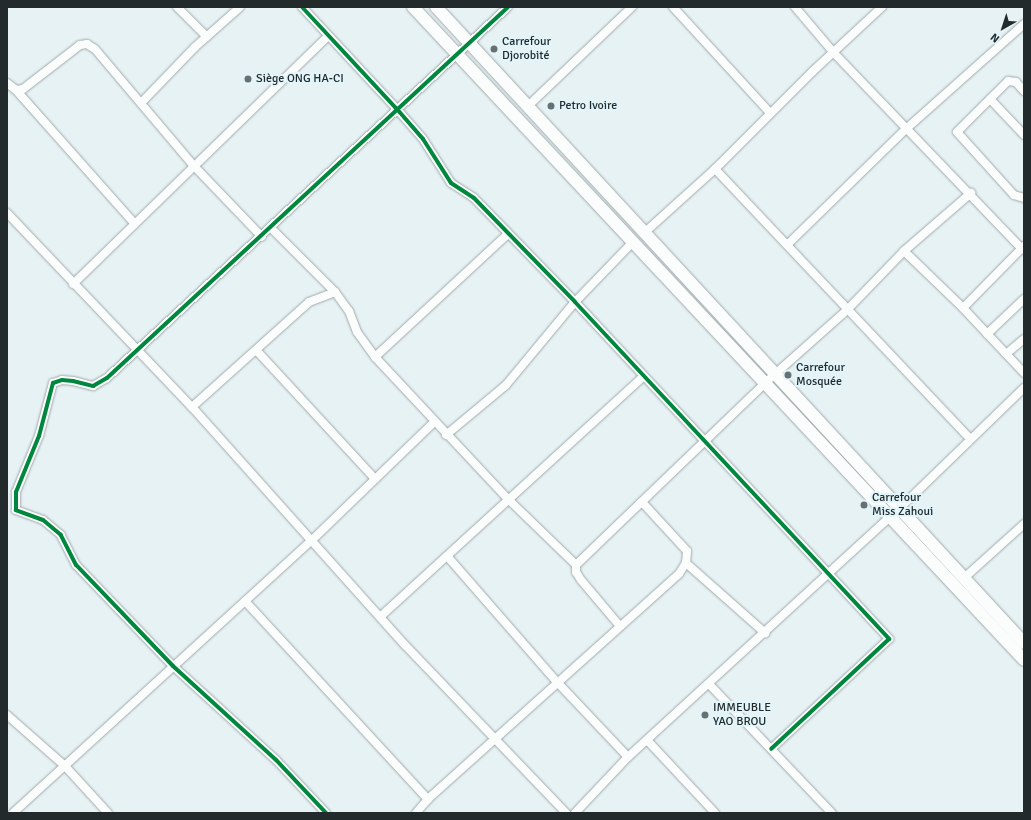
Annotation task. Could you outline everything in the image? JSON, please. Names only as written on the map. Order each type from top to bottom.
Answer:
[{"type":"main road","points":[[413,7],[765,383],[895,513],[964,578],[1024,643]]},
{"type":"main road","points":[[436,7],[775,374],[1024,660]]},
{"type":"street","points":[[177,7],[207,37]]},
{"type":"street","points":[[141,103],[207,37],[240,7]]},
{"type":"street","points":[[302,7],[423,139],[452,183],[474,198],[575,302],[889,639],[771,749]]},
{"type":"street","points":[[326,813],[276,760],[173,666],[76,565],[61,535],[43,520],[16,510],[16,492],[39,436],[53,383],[62,380],[93,386],[106,378],[134,349],[262,237],[396,108],[508,7]]},
{"type":"street","points":[[528,106],[632,7]]},
{"type":"street","points":[[673,7],[770,113]]},
{"type":"street","points":[[795,7],[834,53],[1023,248],[963,308]]},
{"type":"street","points":[[644,233],[715,169],[770,113],[882,7]]},
{"type":"street","points":[[787,245],[907,128],[1024,24]]},
{"type":"street","points":[[73,284],[328,36]]},
{"type":"street","points":[[16,90],[23,89],[80,45],[87,44],[95,49],[194,166],[262,237]]},
{"type":"street","points":[[1024,91],[1016,82],[1008,81],[957,132],[1014,194],[1024,198]]},
{"type":"street","points":[[7,83],[16,90],[135,224]]},
{"type":"street","points":[[990,99],[1024,135]]},
{"type":"street","points":[[715,169],[970,439]]},
{"type":"street","points":[[576,565],[765,383],[848,309],[904,252],[971,193]]},
{"type":"street","points":[[8,216],[134,349],[192,407],[380,617],[566,813]]},
{"type":"street","points":[[271,228],[335,292],[350,311],[357,332],[375,357],[508,500],[576,565],[576,572],[580,580],[619,625]]},
{"type":"street","points":[[375,357],[508,234]]},
{"type":"street","points":[[446,435],[506,385],[575,302],[633,242]]},
{"type":"street","points":[[904,252],[963,308],[1024,373]]},
{"type":"street","points":[[192,407],[257,351],[309,302],[335,292]]},
{"type":"street","points":[[987,334],[1024,299]]},
{"type":"street","points":[[1006,354],[1024,339]]},
{"type":"street","points":[[257,351],[375,479]]},
{"type":"street","points":[[380,617],[644,376]]},
{"type":"street","points":[[575,813],[628,757],[895,513],[1024,388]]},
{"type":"street","points":[[13,813],[312,540],[434,422]]},
{"type":"street","points":[[416,813],[428,799],[494,738],[678,574],[686,563],[687,551],[642,502]]},
{"type":"street","points":[[964,578],[1024,524]]},
{"type":"street","points":[[447,556],[557,682],[628,757]]},
{"type":"street","points":[[686,563],[765,632]]},
{"type":"street","points":[[245,601],[428,799]]},
{"type":"street","points":[[709,684],[832,813]]},
{"type":"street","points":[[7,715],[64,765],[108,813]]},
{"type":"street","points":[[647,740],[709,812]]},
{"type":"cycle path","points":[[302,7],[423,139],[451,183],[474,198],[575,302],[889,639],[771,749]]},
{"type":"cycle path","points":[[326,813],[276,760],[173,666],[76,565],[61,535],[43,520],[16,510],[16,492],[39,436],[53,383],[62,380],[93,386],[107,378],[508,7]]},
{"type":"place","name":"Carrefour Djorobité","points":[[494,49]]},
{"type":"place","name":"Siège ONG HA-CI","points":[[248,79]]},
{"type":"place","name":"Petro Ivoire","points":[[551,106]]},
{"type":"place","name":"Carrefour Mosquée","points":[[788,375]]},
{"type":"place","name":"Carrefour Miss Zahoui","points":[[864,505]]},
{"type":"place","name":"IMMEUBLE YAO BROU","points":[[705,715]]}]
